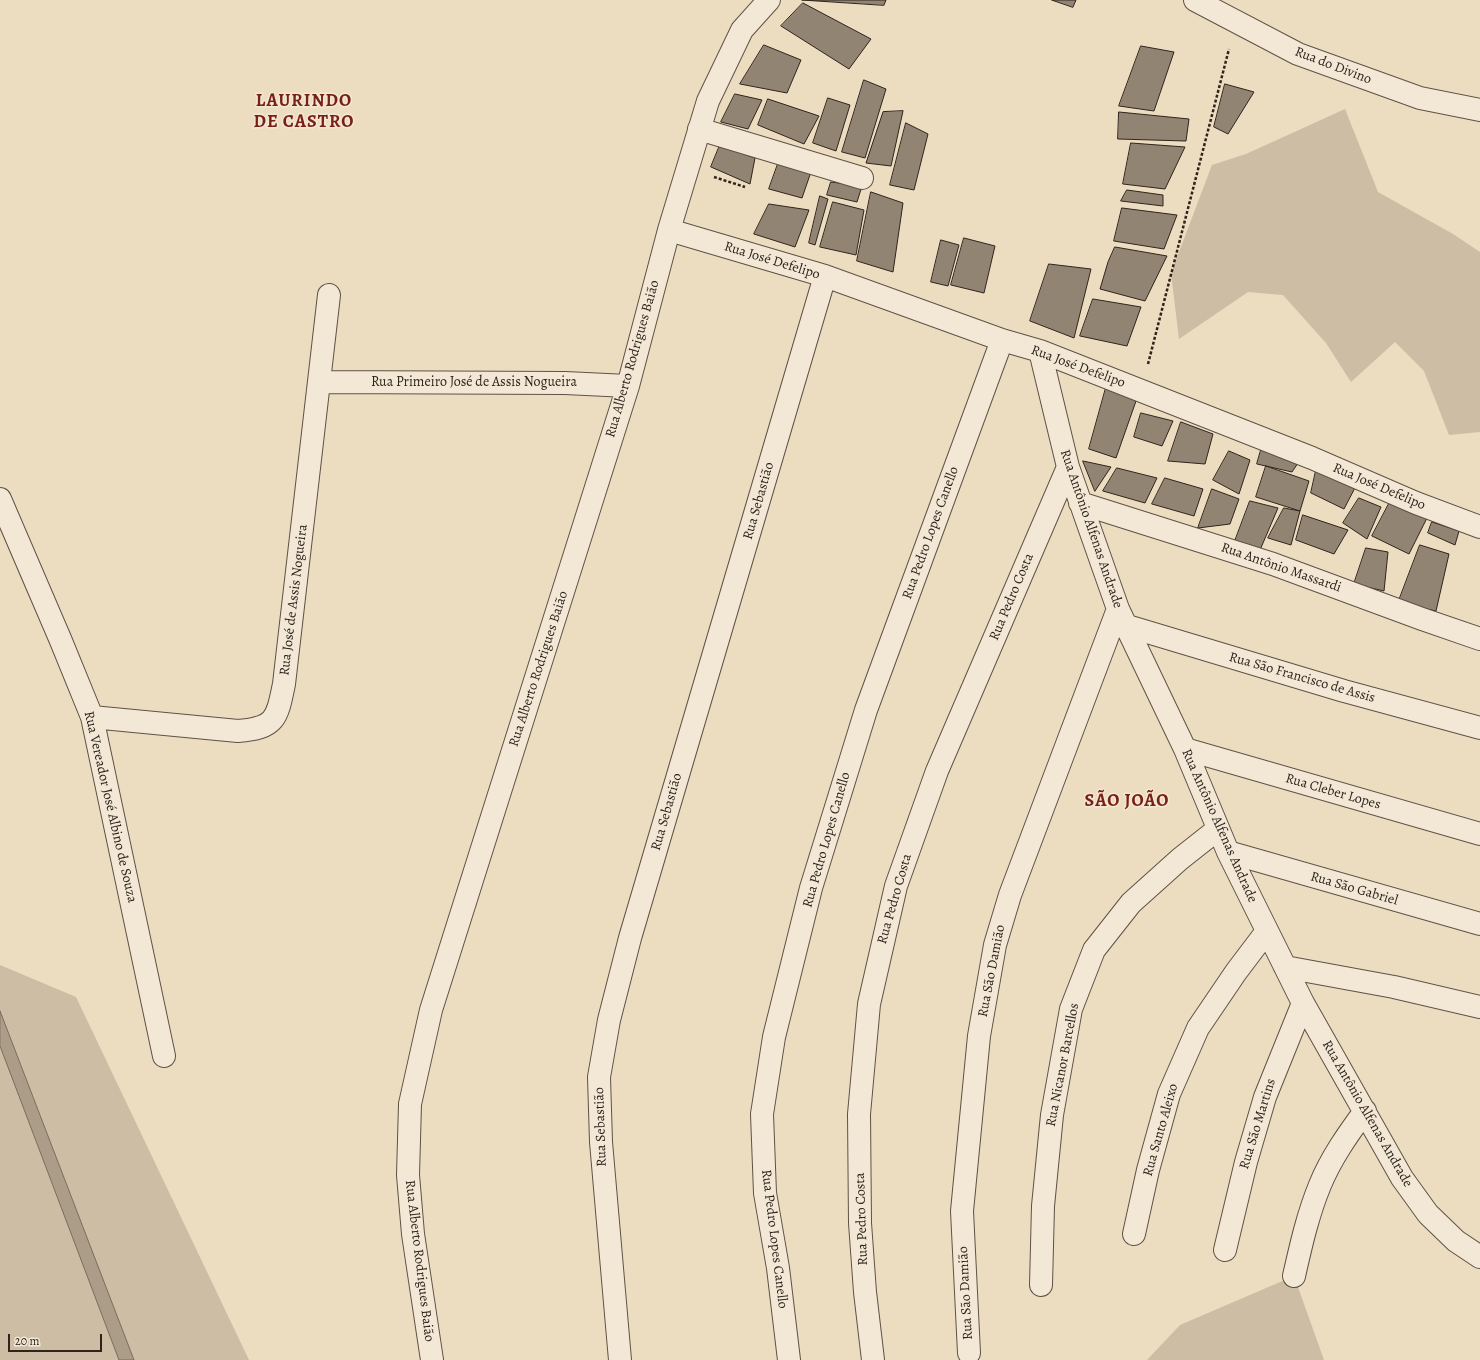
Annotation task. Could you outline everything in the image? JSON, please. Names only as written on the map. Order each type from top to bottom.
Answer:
[{"type":"street","name":"Rua Alberto Rodrigues Baião","points":[[432,1360],[413,1234],[408,1175],[410,1104],[431,1010],[628,386],[669,230],[708,101],[742,30],[769,0]]},
{"type":"street","name":"Rua do Divino","points":[[1195,0],[1298,54],[1420,98],[1480,110]]},
{"type":"street","points":[[699,129],[862,178]]},
{"type":"street","name":"Rua José Defelipo","points":[[669,230],[825,276],[1002,340],[1040,351],[1312,458],[1416,503],[1480,527]]},
{"type":"street","name":"Rua Sebastião","points":[[620,1360],[601,1142],[599,1077],[609,1020],[630,938],[825,276]]},
{"type":"street","name":"Rua José de Assis Nogueira","points":[[92,717],[238,732],[253,730],[265,726],[274,719],[279,707],[284,684],[329,295]]},
{"type":"street","name":"Rua Pedro Lopes Canello","points":[[789,1360],[778,1268],[765,1193],[762,1114],[774,1037],[811,888],[866,710],[1002,340]]},
{"type":"street","name":"Rua Antônio Alfenas Andrade","points":[[1040,351],[1068,467],[1121,617],[1185,750],[1228,852],[1303,1003],[1402,1178],[1428,1214],[1456,1241],[1480,1256]]},
{"type":"street","name":"Rua Primeiro José de Assis Nogueira","points":[[319,382],[565,383],[628,386]]},
{"type":"street","name":"Rua Pedro Costa","points":[[873,1360],[865,1292],[860,1223],[859,1114],[869,1004],[896,886],[937,771],[1068,467]]},
{"type":"street","name":"Rua Vereador José Albino de Souza","points":[[0,499],[92,717],[164,1056]]},
{"type":"street","name":"Rua Antônio Massardi","points":[[1080,503],[1273,564],[1422,620],[1480,638]]},
{"type":"street","name":"Rua São Francisco de Assis","points":[[1121,617],[1344,691],[1480,728]]},
{"type":"street","name":"Rua São Damião","points":[[969,1353],[962,1211],[979,1036],[995,945],[1010,895],[1121,617]]},
{"type":"street","name":"Rua Cleber Lopes","points":[[1185,750],[1480,834]]},
{"type":"street","name":"Rua Nicanor Barcellos","points":[[1041,1285],[1044,1206],[1052,1115],[1071,1009],[1094,950],[1131,903],[1180,859],[1218,830]]},
{"type":"street","name":"Rua São Gabriel","points":[[1228,852],[1480,924]]},
{"type":"street","name":"Rua Santo Aleixo","points":[[1134,1234],[1148,1170],[1169,1094],[1198,1028],[1236,972],[1267,931]]},
{"type":"street","points":[[1285,967],[1394,988],[1480,1008]]},
{"type":"street","name":"Rua São Martins","points":[[1225,1250],[1246,1162],[1264,1097],[1303,1003]]},
{"type":"street","points":[[1294,1276],[1308,1218],[1321,1183],[1343,1142],[1365,1111]]},
{"type":"path","points":[[1141,390],[1236,22]]},
{"type":"path","points":[[687,169],[745,186]]},
{"type":"shaded area","points":[[1345,109],[1378,192],[1453,234],[1480,252],[1480,432],[1449,435],[1424,371],[1395,342],[1351,382],[1326,343],[1283,295],[1248,292],[1179,339],[1171,273],[1212,165],[1246,154]]},
{"type":"shaded area","points":[[0,965],[76,997],[249,1360],[0,1360]]},
{"type":"shaded area","points":[[0,1011],[134,1360],[119,1360],[0,1046]]},
{"type":"shaded area","points":[[1294,1276],[1324,1360],[1147,1360],[1180,1325]]},
{"type":"building","points":[[802,0],[886,0],[884,5]]},
{"type":"building","points":[[1052,0],[1076,0],[1073,7]]},
{"type":"building","points":[[803,3],[871,39],[849,69],[781,26]]},
{"type":"building","points":[[764,45],[801,60],[787,93],[740,84]]},
{"type":"building","points":[[1141,46],[1174,52],[1154,111],[1119,106]]},
{"type":"building","points":[[864,80],[886,89],[865,158],[842,152]]},
{"type":"building","points":[[1225,84],[1254,92],[1228,134],[1214,127]]},
{"type":"building","points":[[735,94],[762,100],[748,129],[721,122]]},
{"type":"building","points":[[828,98],[850,105],[836,151],[813,143]]},
{"type":"building","points":[[768,99],[819,116],[804,144],[758,125]]},
{"type":"building","points":[[903,111],[891,166],[866,163],[883,112]]},
{"type":"building","points":[[1119,112],[1189,119],[1186,141],[1118,139]]},
{"type":"building","points":[[906,123],[928,134],[914,190],[890,185]]},
{"type":"building","points":[[1131,143],[1185,147],[1165,189],[1123,184]]},
{"type":"building","points":[[720,145],[755,158],[750,184],[711,167]]},
{"type":"building","points":[[779,161],[812,169],[802,198],[769,189]]},
{"type":"building","points":[[831,182],[862,186],[857,202],[827,195]]},
{"type":"building","points":[[1127,190],[1163,195],[1163,206],[1121,201]]},
{"type":"building","points":[[871,192],[903,203],[893,272],[857,261]]},
{"type":"building","points":[[820,196],[828,199],[815,245],[809,243]]},
{"type":"building","points":[[833,202],[864,210],[856,255],[820,247]]},
{"type":"building","points":[[769,204],[809,210],[795,247],[754,234]]},
{"type":"building","points":[[1122,208],[1177,215],[1164,249],[1114,241]]},
{"type":"building","points":[[964,238],[995,246],[984,293],[951,285]]},
{"type":"building","points":[[941,240],[959,245],[948,286],[931,282]]},
{"type":"building","points":[[1115,247],[1167,256],[1145,301],[1100,289],[1108,262]]},
{"type":"building","points":[[1049,264],[1091,269],[1074,338],[1030,321]]},
{"type":"building","points":[[1093,299],[1141,307],[1127,346],[1080,336]]},
{"type":"building","points":[[1107,384],[1136,401],[1116,458],[1089,449]]},
{"type":"building","points":[[1141,413],[1173,421],[1162,446],[1134,437]]},
{"type":"building","points":[[1181,422],[1213,434],[1205,464],[1168,461]]},
{"type":"building","points":[[1261,450],[1300,460],[1292,472],[1257,464]]},
{"type":"building","points":[[1229,451],[1250,460],[1239,494],[1213,480]]},
{"type":"building","points":[[1083,461],[1111,467],[1095,491]]},
{"type":"building","points":[[1266,466],[1309,481],[1300,511],[1256,497]]},
{"type":"building","points":[[1317,466],[1358,482],[1344,509],[1311,493]]},
{"type":"building","points":[[1117,468],[1157,478],[1145,503],[1103,491]]},
{"type":"building","points":[[1165,478],[1203,489],[1194,516],[1152,504]]},
{"type":"building","points":[[1212,489],[1239,499],[1230,524],[1198,528]]},
{"type":"building","points":[[1359,498],[1381,507],[1367,539],[1343,523]]},
{"type":"building","points":[[1392,498],[1428,516],[1409,554],[1372,536]]},
{"type":"building","points":[[1250,501],[1278,508],[1260,550],[1235,541]]},
{"type":"building","points":[[1284,508],[1300,511],[1291,545],[1268,538]]},
{"type":"building","points":[[1303,515],[1348,530],[1334,554],[1296,540]]},
{"type":"building","points":[[1432,522],[1459,531],[1455,545],[1428,533]]},
{"type":"building","points":[[1420,545],[1449,554],[1436,611],[1398,603]]},
{"type":"building","points":[[1366,548],[1388,552],[1384,591],[1354,584]]},
{"type":"district","name":"LAURINDO DE CASTRO","points":[[304,112]]},
{"type":"district","name":"SÃO JOÃO","points":[[1127,802]]}]
